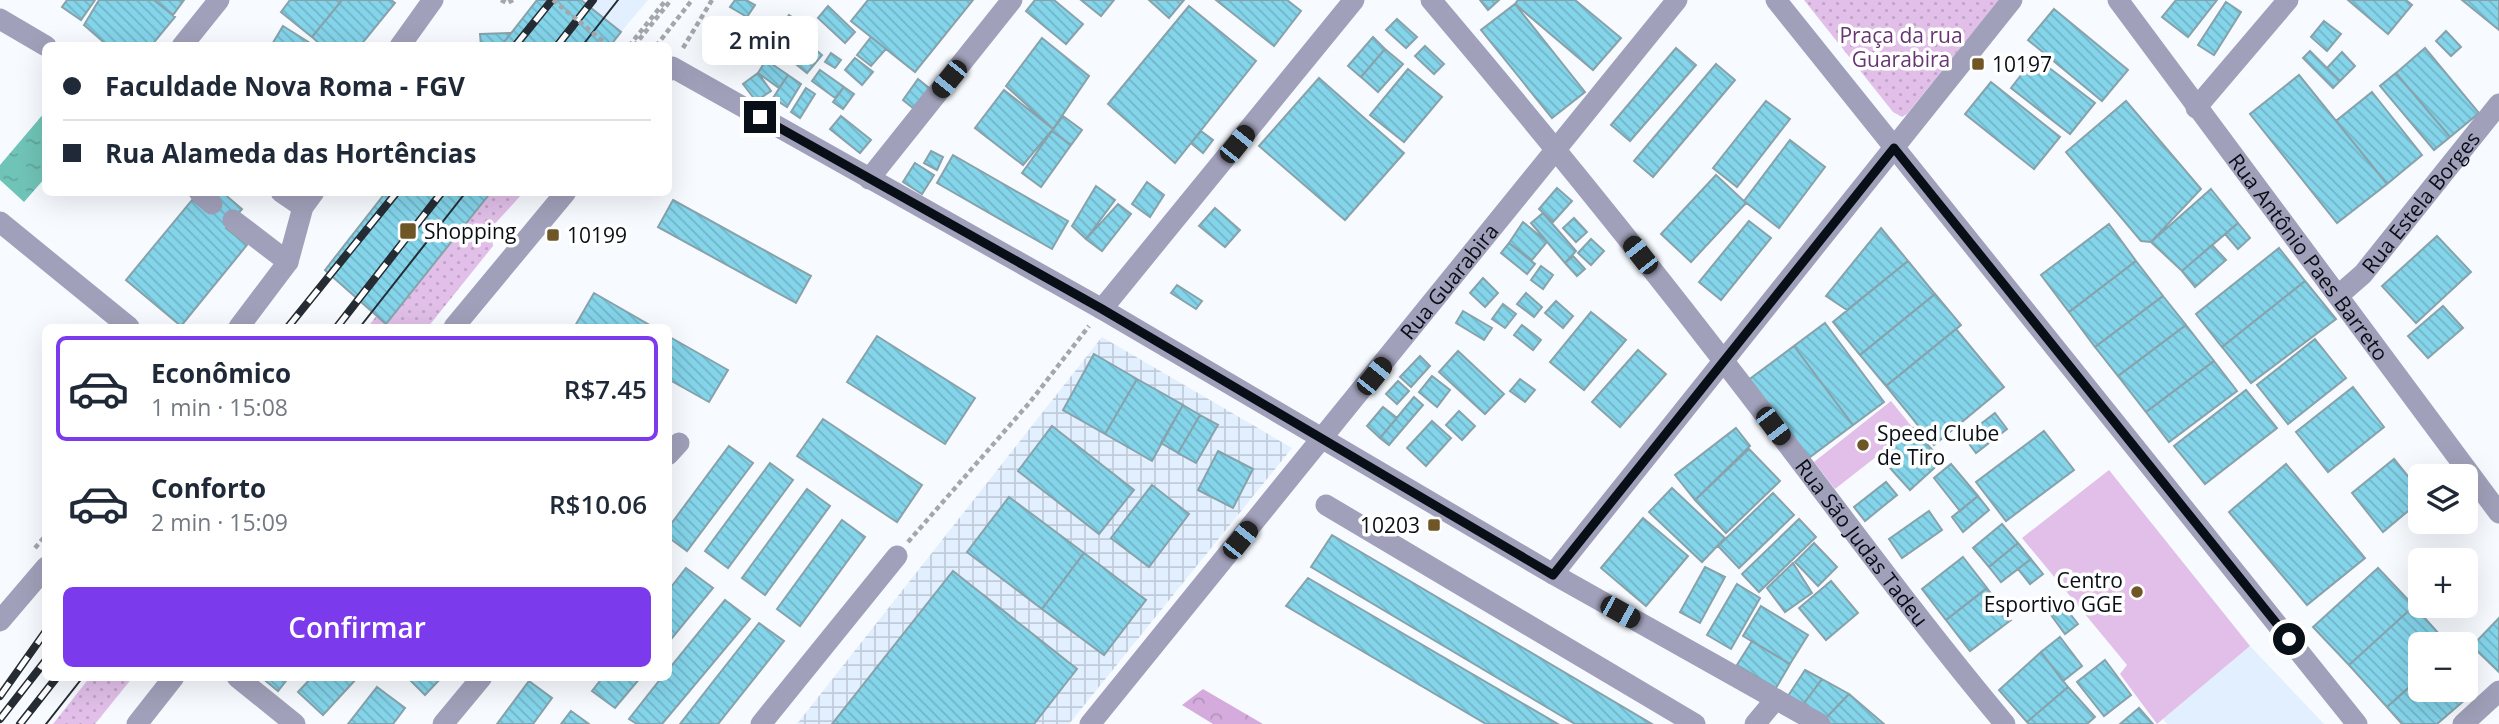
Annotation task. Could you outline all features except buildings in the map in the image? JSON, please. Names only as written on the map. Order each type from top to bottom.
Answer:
[{"type":"street","points":[[185,42],[219,0]]},
{"type":"street","points":[[403,42],[433,0]]},
{"type":"street","points":[[869,179],[1012,0]]},
{"type":"street","points":[[1102,309],[1354,0]]},
{"type":"street","name":"Rua São Judas Tadeu","points":[[1432,0],[1557,150],[1723,359],[1941,647],[2005,724]]},
{"type":"street","name":"Rua Guarabira","points":[[1090,724],[1677,0]]},
{"type":"street","points":[[1776,0],[2357,724]]},
{"type":"street","points":[[1553,575],[2012,0]]},
{"type":"street","name":"Rua Antônio Paes Barreto","points":[[2118,0],[2499,513]]},
{"type":"street","points":[[2196,108],[2288,0]]},
{"type":"street","points":[[0,19],[42,44]]},
{"type":"street","points":[[672,70],[1102,309],[1324,437],[1553,575],[1820,724]]},
{"type":"street","name":"Rua Estela Borges","points":[[2339,295],[2363,274],[2499,104]]},
{"type":"street","points":[[456,324],[563,196]]},
{"type":"street","points":[[241,324],[288,262],[308,200]]},
{"type":"street","points":[[233,220],[288,262]]},
{"type":"street","points":[[0,222],[125,324]]},
{"type":"street","points":[[1326,505],[1695,724]]},
{"type":"street","points":[[761,724],[897,556]]},
{"type":"street","points":[[0,621],[42,572]]},
{"type":"street","points":[[137,724],[171,681]]},
{"type":"street","points":[[242,681],[295,724]]},
{"type":"street","points":[[443,724],[479,681]]},
{"type":"street","points":[[2463,724],[2499,691]]},
{"type":"street","points":[[1755,724],[1776,699]]},
{"type":"path","points":[[501,0],[509,3],[513,0]]},
{"type":"path","points":[[553,0],[604,42]]},
{"type":"path","points":[[635,42],[666,0]]},
{"type":"path","points":[[635,42],[671,0]]},
{"type":"path","points":[[659,42],[692,0]]},
{"type":"path","points":[[672,66],[712,0]]},
{"type":"path","points":[[897,556],[1030,401],[1102,309]]},
{"type":"shaded area","points":[[581,0],[648,0],[621,32]]},
{"type":"shaded area","points":[[1102,337],[1292,448],[1069,724],[797,724]]},
{"type":"shaded area","points":[[2250,646],[2324,724],[2167,724],[2163,719]]},
{"type":"green space","name":"Praça da rua Guarabira","points":[[1804,0],[1999,0],[1902,117],[1893,112]]},
{"type":"green space","points":[[489,196],[520,196],[491,228],[493,246],[430,324],[387,324]]},
{"type":"green space","points":[[377,315],[387,324],[370,324]]},
{"type":"green space","name":"Speed Clube de Tiro","points":[[1891,401],[1913,428],[1835,489],[1814,462]]},
{"type":"green space","name":"Centro Esportivo GGE","points":[[2109,470],[2250,646],[2157,724],[2120,674],[2127,665],[2022,538]]},
{"type":"green space","points":[[87,681],[130,681],[95,724],[53,724]]},
{"type":"green space","points":[[1203,689],[1263,724],[1213,724],[1182,705]]},
{"type":"water","points":[[42,116],[42,181],[24,202],[0,180],[0,165]]},
{"type":"tram line","points":[[585,42],[618,0]]},
{"type":"tram line","points":[[362,324],[463,196]]},
{"type":"tram line","points":[[46,724],[80,681]]},
{"type":"railway","points":[[518,42],[552,0]]},
{"type":"railway","points":[[560,42],[593,0]]},
{"type":"railway","points":[[290,324],[394,196]]},
{"type":"railway","points":[[339,324],[439,196]]},
{"type":"railway","points":[[0,696],[42,637]]},
{"type":"railway","points":[[0,719],[42,665]]},
{"type":"railway","points":[[20,724],[54,681]]},
{"type":"place","name":"10197","points":[[1978,64]]},
{"type":"place","name":"Shopping","points":[[408,231]]},
{"type":"place","name":"10199","points":[[553,235]]},
{"type":"place","name":"Speed Clube de Tiro","points":[[1863,445]]},
{"type":"place","name":"10203","points":[[1434,525]]},
{"type":"place","name":"Centro Esportivo GGE","points":[[2137,592]]},
{"type":"route","points":[[760,117],[1324,437],[1553,575],[1894,148],[2289,639]]}]
